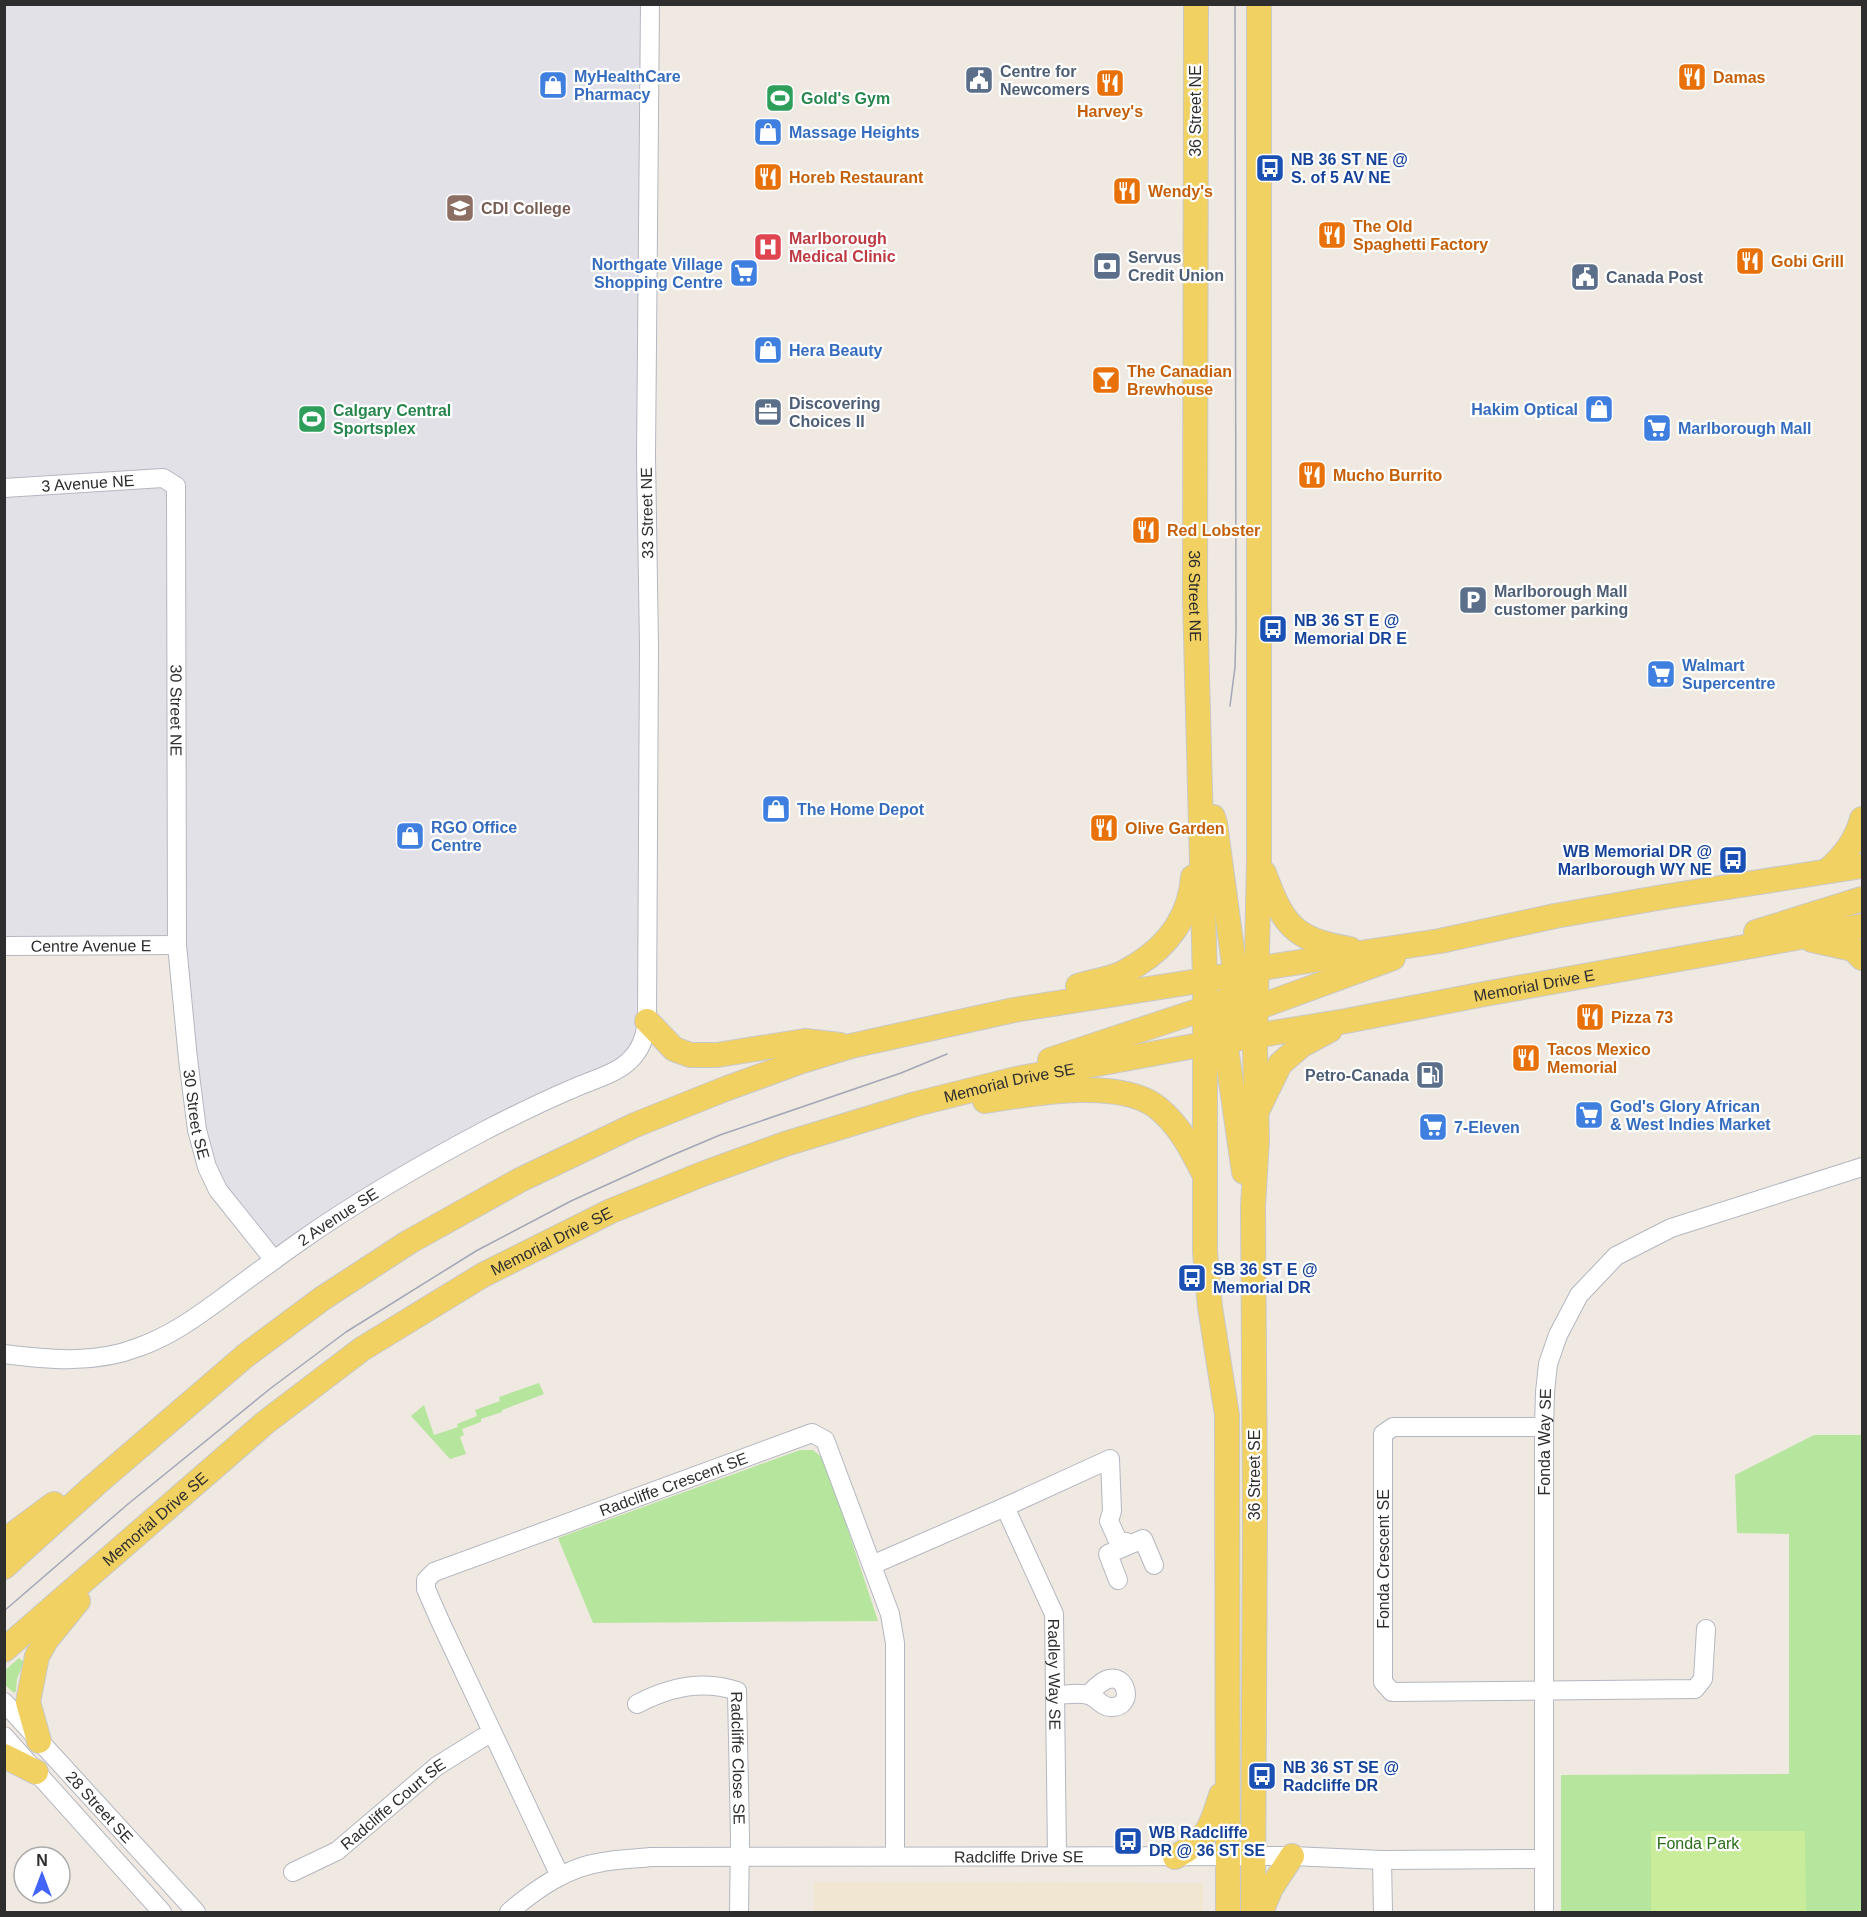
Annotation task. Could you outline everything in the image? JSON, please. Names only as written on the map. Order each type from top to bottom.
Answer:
[{"type":"main road","points":[[1231,1008],[1259,860],[1259,4]]},
{"type":"main road","name":"36 Street NE","points":[[1195,6],[1195,598],[1205,980]]},
{"type":"main road","points":[[1201,790],[1215,823],[1245,1180],[1253,1206]]},
{"type":"main road","points":[[1827,871],[1854,841],[1863,819]]},
{"type":"main road","points":[[1014,1010],[1049,993],[1120,975],[1143,961],[1164,944],[1185,911],[1192,886],[1194,855],[1202,824]]},
{"type":"main road","points":[[1259,860],[1280,912],[1296,931],[1313,941],[1366,952]]},
{"type":"main road","points":[[1231,1008],[1366,952],[1440,941],[1555,916],[1663,897],[1863,866]]},
{"type":"main road","points":[[1656,963],[1863,899]]},
{"type":"main road","name":"Memorial Drive E","points":[[1256,1037],[1863,926]]},
{"type":"main road","points":[[1801,938],[1853,950],[1863,958]]},
{"type":"main road","points":[[1016,1079],[1036,1065],[1231,1008],[1440,941]]},
{"type":"main road","points":[[4,1567],[96,1484],[245,1356],[323,1298],[409,1242],[520,1180],[635,1125],[725,1089],[851,1046],[1014,1010],[1205,980],[1256,1037]]},
{"type":"main road","name":"Memorial Drive SE","points":[[4,1650],[266,1422],[362,1349],[483,1275],[611,1211],[785,1144],[916,1104],[1016,1079],[1231,1008]]},
{"type":"main road","name":"36 Street SE","points":[[1228,1912],[1227,1415],[1209,1296],[1205,1252],[1204,1174],[1231,1008]]},
{"type":"main road","points":[[647,1021],[674,1049],[690,1055],[717,1055],[806,1041],[851,1046]]},
{"type":"main road","points":[[1256,1113],[1280,1064],[1302,1046],[1346,1021]]},
{"type":"main road","name":"36 Street SE","points":[[1253,1912],[1255,1555],[1253,1206],[1256,1037]]},
{"type":"main road","points":[[916,1104],[941,1108],[1058,1091],[1102,1090],[1137,1096],[1157,1107],[1184,1137],[1204,1174]]},
{"type":"main road","points":[[4,1541],[74,1489],[96,1484]]},
{"type":"main road","points":[[39,1741],[28,1702],[37,1656],[47,1639],[119,1551]]},
{"type":"main road","points":[[4,1756],[36,1772]]},
{"type":"main road","points":[[1175,1857],[1191,1848],[1207,1833],[1228,1772]]},
{"type":"main road","points":[[1261,1912],[1271,1888],[1292,1856]]},
{"type":"street","name":"33 Street NE","points":[[647,1021],[649,646],[646,456],[650,4]]},
{"type":"street","name":"3 Avenue NE","points":[[4,488],[164,478],[169,482]]},
{"type":"street","name":"30 Street NE","points":[[169,482],[176,486],[177,945]]},
{"type":"street","name":"Centre Avenue E","points":[[4,946],[177,945]]},
{"type":"street","name":"30 Street SE","points":[[177,945],[197,1130],[207,1167],[218,1190],[274,1260]]},
{"type":"street","name":"2 Avenue SE","points":[[4,1354],[80,1359],[118,1354],[164,1337],[189,1322],[336,1217],[410,1172],[544,1101],[625,1065],[641,1046],[647,1021]]},
{"type":"street","name":"Fonda Way SE","points":[[1544,1912],[1544,1427],[1548,1364],[1558,1335],[1579,1295],[1616,1256],[1671,1228],[1863,1167]]},
{"type":"street","name":"Fonda Crescent SE","points":[[1544,1427],[1393,1427],[1383,1434],[1383,1682],[1392,1692],[1544,1690]]},
{"type":"street","name":"Radcliffe Crescent SE","points":[[560,1876],[426,1589],[426,1580],[434,1572],[812,1433],[825,1440],[890,1614],[895,1643],[895,1856]]},
{"type":"street","points":[[872,1564],[1110,1459],[1112,1511],[1121,1516],[1128,1536],[1126,1544]]},
{"type":"street","name":"Radley Way SE","points":[[1005,1507],[1054,1614],[1057,1856]]},
{"type":"street","points":[[1118,1580],[1108,1554],[1126,1544],[1143,1539],[1154,1565]]},
{"type":"street","points":[[1544,1690],[1695,1689],[1703,1679],[1706,1629]]},
{"type":"street","name":"Radcliffe Close SE","points":[[637,1704],[677,1687],[722,1686],[737,1691],[740,1856]]},
{"type":"street","points":[[1055,1695],[1088,1695]]},
{"type":"street","name":"28 Street SE","points":[[4,1702],[196,1912]]},
{"type":"street","name":"Radcliffe Court SE","points":[[293,1872],[337,1851],[437,1766],[482,1738],[493,1734]]},
{"type":"street","name":"28 Street SE","points":[[4,1736],[162,1912]]},
{"type":"street","points":[[739,1912],[740,1856]]},
{"type":"street","name":"Radcliffe Drive SE","points":[[509,1912],[531,1893],[560,1876],[601,1862],[650,1857],[1292,1856],[1382,1860],[1543,1859]]},
{"type":"street","points":[[1382,1860],[1383,1912]]},
{"type":"shaded area","points":[[4,5],[650,5],[641,1046],[274,1260],[207,1167],[177,945],[5,946]]},
{"type":"shaded area","points":[[814,1882],[1203,1883],[1203,1912],[814,1912]]},
{"type":"green space","points":[[539,1383],[544,1394],[462,1429],[464,1435],[460,1437],[466,1454],[450,1459],[411,1416],[424,1405],[434,1435],[458,1427],[457,1424],[477,1416],[475,1410],[500,1401],[499,1397]]},
{"type":"green space","name":"Fonda Park","points":[[1814,1435],[1862,1435],[1862,1912],[1561,1912],[1561,1775],[1789,1774],[1789,1534],[1737,1533],[1735,1475]]},
{"type":"green space","points":[[800,1450],[813,1450],[825,1460],[878,1621],[593,1623],[558,1538]]},
{"type":"green space","points":[[19,1658],[24,1662],[14,1693],[5,1685],[4,1671]]},
{"type":"green space","points":[[1651,1831],[1805,1831],[1806,1912],[1651,1912]]},
{"type":"tram line","points":[[1230,706],[1235,667],[1236,630],[1235,4]]},
{"type":"tram line","points":[[4,1611],[128,1504],[271,1388],[346,1332],[476,1251],[571,1201],[720,1135],[901,1073],[947,1054]]},
{"type":"place","name":"Damas","points":[[1692,77]]},
{"type":"place","name":"Centre for Newcomers","points":[[979,80]]},
{"type":"place","name":"Harvey's","points":[[1110,83]]},
{"type":"place","name":"MyHealthCare Pharmacy","points":[[553,85]]},
{"type":"place","name":"Gold's Gym","points":[[780,98]]},
{"type":"place","name":"Massage Heights","points":[[768,132]]},
{"type":"place","name":"NB 36 ST NE @ S. of 5 AV NE","points":[[1270,168]]},
{"type":"place","name":"Horeb Restaurant","points":[[768,177]]},
{"type":"place","name":"Wendy's","points":[[1127,191]]},
{"type":"place","name":"CDI College","points":[[460,208]]},
{"type":"place","name":"The Old Spaghetti Factory","points":[[1332,235]]},
{"type":"place","name":"Marlborough Medical Clinic","points":[[768,247]]},
{"type":"place","name":"Gobi Grill","points":[[1750,261]]},
{"type":"place","name":"Servus Credit Union","points":[[1107,266]]},
{"type":"place","name":"Northgate Village Shopping Centre","points":[[744,273]]},
{"type":"place","name":"Canada Post","points":[[1585,277]]},
{"type":"place","name":"Hera Beauty","points":[[768,350]]},
{"type":"place","name":"The Canadian Brewhouse","points":[[1106,380]]},
{"type":"place","name":"Hakim Optical","points":[[1599,409]]},
{"type":"place","name":"Discovering Choices II","points":[[768,412]]},
{"type":"place","name":"Calgary Central Sportsplex","points":[[312,419]]},
{"type":"place","name":"Marlborough Mall","points":[[1657,428]]},
{"type":"place","name":"Mucho Burrito","points":[[1312,475]]},
{"type":"place","name":"Red Lobster","points":[[1146,530]]},
{"type":"place","name":"Marlborough Mall customer parking","points":[[1473,600]]},
{"type":"place","name":"NB 36 ST E @ Memorial DR E","points":[[1273,629]]},
{"type":"place","name":"Walmart Supercentre","points":[[1661,674]]},
{"type":"place","name":"The Home Depot","points":[[776,809]]},
{"type":"place","name":"Olive Garden","points":[[1104,828]]},
{"type":"place","name":"RGO Office Centre","points":[[410,836]]},
{"type":"place","name":"WB Memorial DR @ Marlborough WY NE","points":[[1733,860]]},
{"type":"place","name":"Pizza 73","points":[[1590,1017]]},
{"type":"place","name":"Tacos Mexico Memorial","points":[[1526,1058]]},
{"type":"place","name":"Petro-Canada","points":[[1430,1075]]},
{"type":"place","name":"God's Glory African & West Indies Market","points":[[1589,1115]]},
{"type":"place","name":"7-Eleven","points":[[1433,1127]]},
{"type":"place","name":"SB 36 ST E @ Memorial DR","points":[[1192,1278]]},
{"type":"place","name":"NB 36 ST SE @ Radcliffe DR","points":[[1262,1776]]},
{"type":"place","name":"WB Radcliffe DR @ 36 ST SE","points":[[1128,1841]]}]
